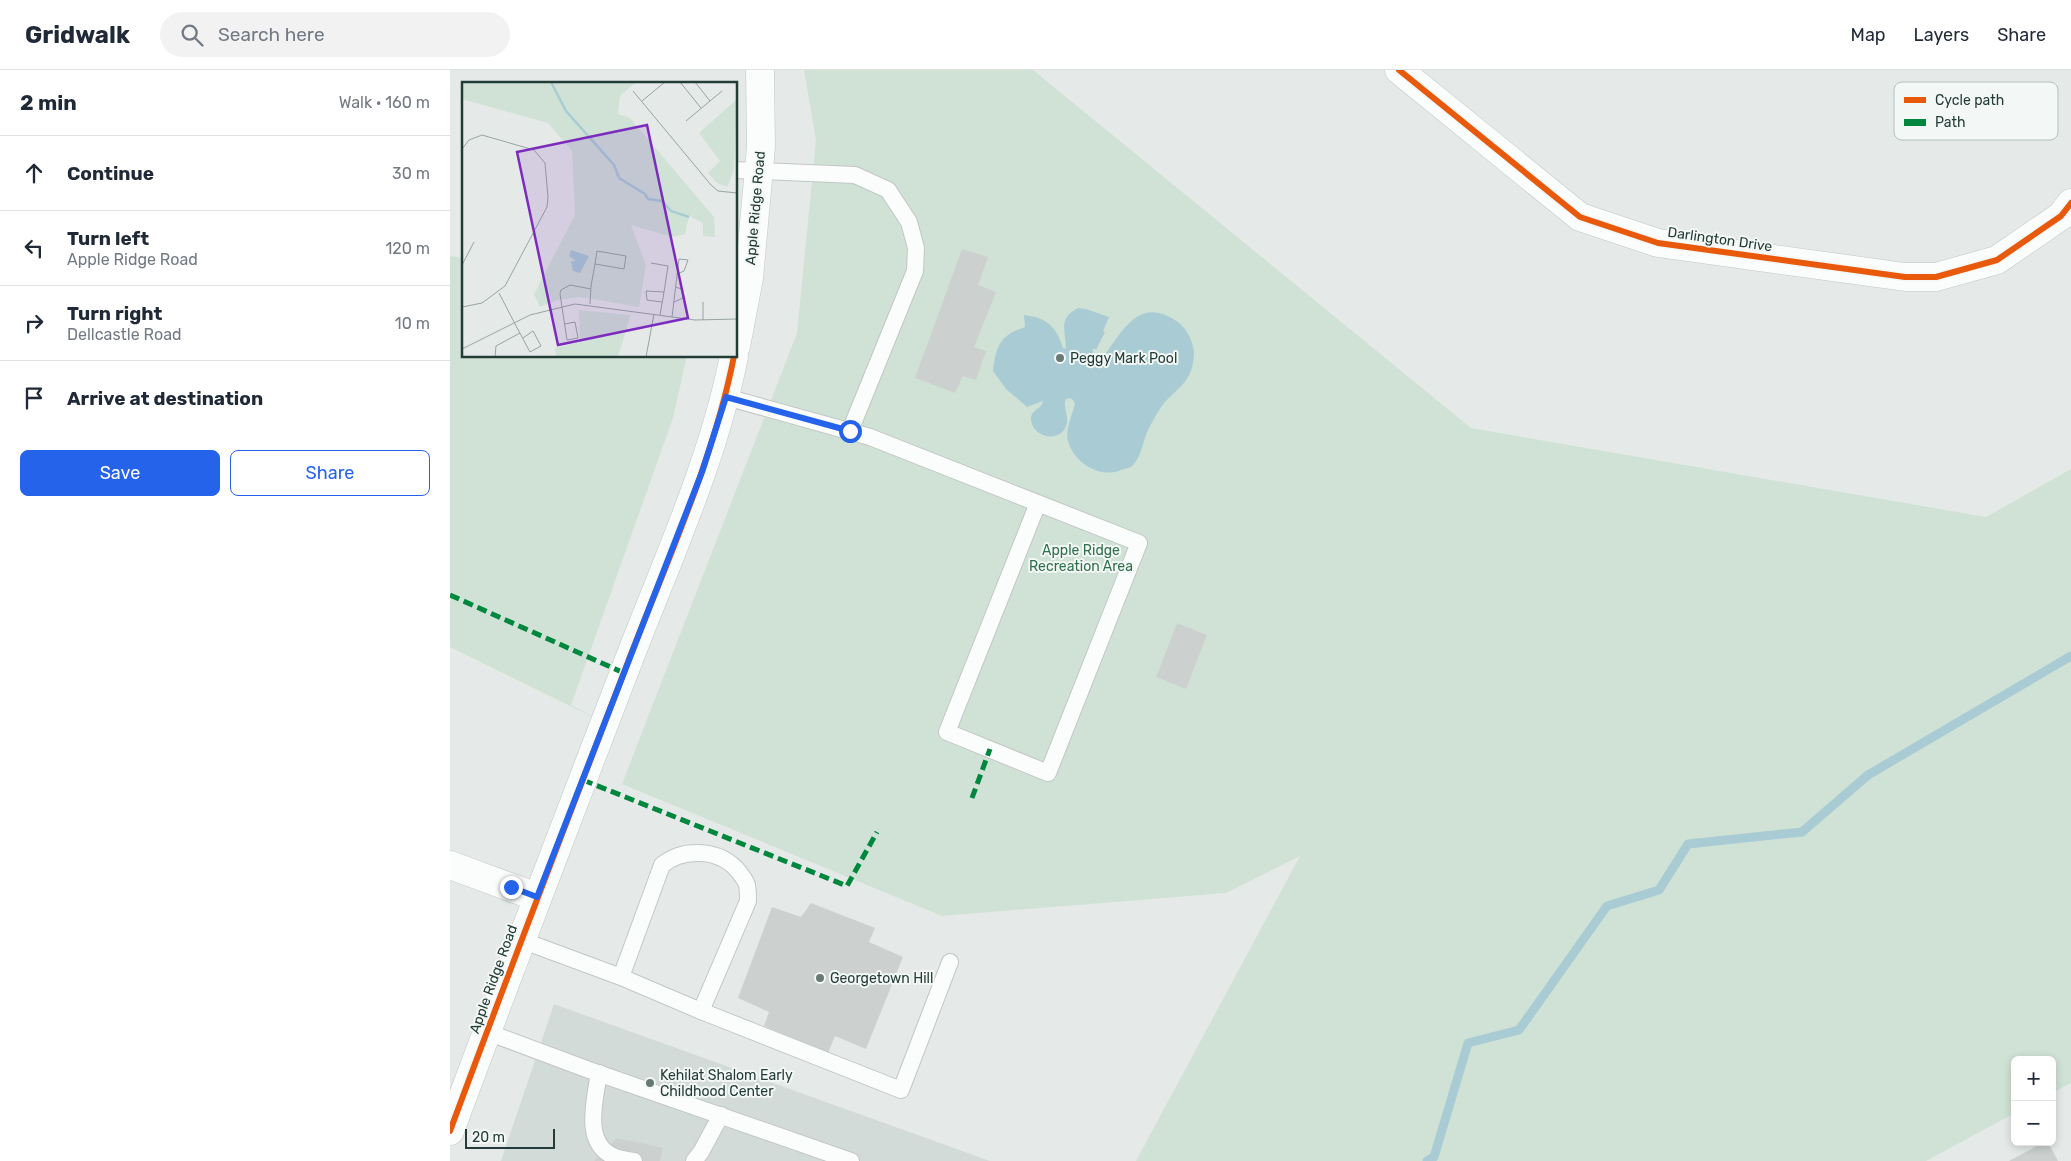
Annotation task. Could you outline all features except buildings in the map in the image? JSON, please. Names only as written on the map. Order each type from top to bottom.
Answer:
[{"type":"street","name":"Apple Ridge Road","points":[[738,336],[749,278],[748,171],[761,146],[760,70]]},
{"type":"street","name":"Darlington Drive","points":[[1399,70],[1580,217],[1658,243],[1905,277],[1936,277],[1997,260],[2061,216],[2071,203]]},
{"type":"street","name":"Apple Ridge Road","points":[[450,1131],[537,897],[702,472],[726,397],[734,358]]},
{"type":"street","points":[[450,865],[537,897]]},
{"type":"lane","points":[[748,171],[855,175],[888,190],[909,222],[916,248],[915,271],[850,431]]},
{"type":"lane","points":[[726,397],[850,431],[1038,503],[1140,543],[1048,773],[947,732],[1038,503]]},
{"type":"lane","points":[[621,977],[662,865],[671,858],[694,853],[711,854],[724,859],[736,868],[747,884],[748,901],[701,1011]]},
{"type":"lane","points":[[521,940],[621,977],[701,1011],[901,1090],[950,962]]},
{"type":"lane","points":[[487,1032],[599,1074],[722,1115],[821,1156],[852,1161]]},
{"type":"lane","points":[[599,1074],[592,1121],[598,1143],[614,1156],[634,1161]]},
{"type":"lane","points":[[694,1161],[722,1115]]},
{"type":"shaded area","name":"Kehilat Shalom Early Childhood Center","points":[[554,1004],[990,1161],[501,1161]]},
{"type":"green space","name":"Apple Ridge Recreation Area","points":[[804,70],[1033,70],[1471,428],[1986,517],[2071,469],[2071,1083],[2056,1091],[2056,1056],[2011,1056],[2011,1115],[1926,1161],[1136,1161],[1300,856],[1226,893],[942,916],[622,784],[797,333],[816,140]]},
{"type":"green space","points":[[450,256],[462,258],[462,358],[687,358],[673,418],[571,705],[605,723],[450,647]]},
{"type":"water","points":[[1078,308],[1109,317],[1103,331],[1105,332],[1096,350],[1093,348],[1093,358],[1100,361],[1131,321],[1151,312],[1164,314],[1182,325],[1190,337],[1193,346],[1193,364],[1188,377],[1159,411],[1147,432],[1135,462],[1130,467],[1113,472],[1097,471],[1089,467],[1071,449],[1067,433],[1075,404],[1073,400],[1070,398],[1066,399],[1065,402],[1067,423],[1063,431],[1053,436],[1041,434],[1033,426],[1031,417],[1043,401],[1027,407],[1006,389],[993,371],[998,348],[1010,334],[1025,327],[1024,315],[1039,318],[1050,324],[1061,341],[1063,348],[1066,349],[1065,321],[1071,312]]},
{"type":"waterway","points":[[1427,1161],[1434,1157],[1468,1043],[1519,1030],[1607,906],[1659,890],[1688,844],[1802,832],[1868,775],[2071,656]]},
{"type":"marked path","points":[[450,595],[624,673]]},
{"type":"marked path","points":[[972,798],[990,749]]},
{"type":"marked path","points":[[583,780],[847,886],[877,832]]},
{"type":"cycle path","points":[[1399,70],[1580,217],[1658,243],[1905,277],[1936,277],[1997,260],[2061,216],[2071,203]]},
{"type":"cycle path","points":[[450,1131],[702,472],[725,395],[734,358]]},
{"type":"place","name":"Peggy Mark Pool","points":[[1060,358]]},
{"type":"place","name":"Georgetown Hill","points":[[820,978]]},
{"type":"place","name":"Kehilat Shalom Early Childhood Center","points":[[650,1083]]},
{"type":"route","points":[[511,887],[537,897],[702,472],[726,397],[850,431]]}]
